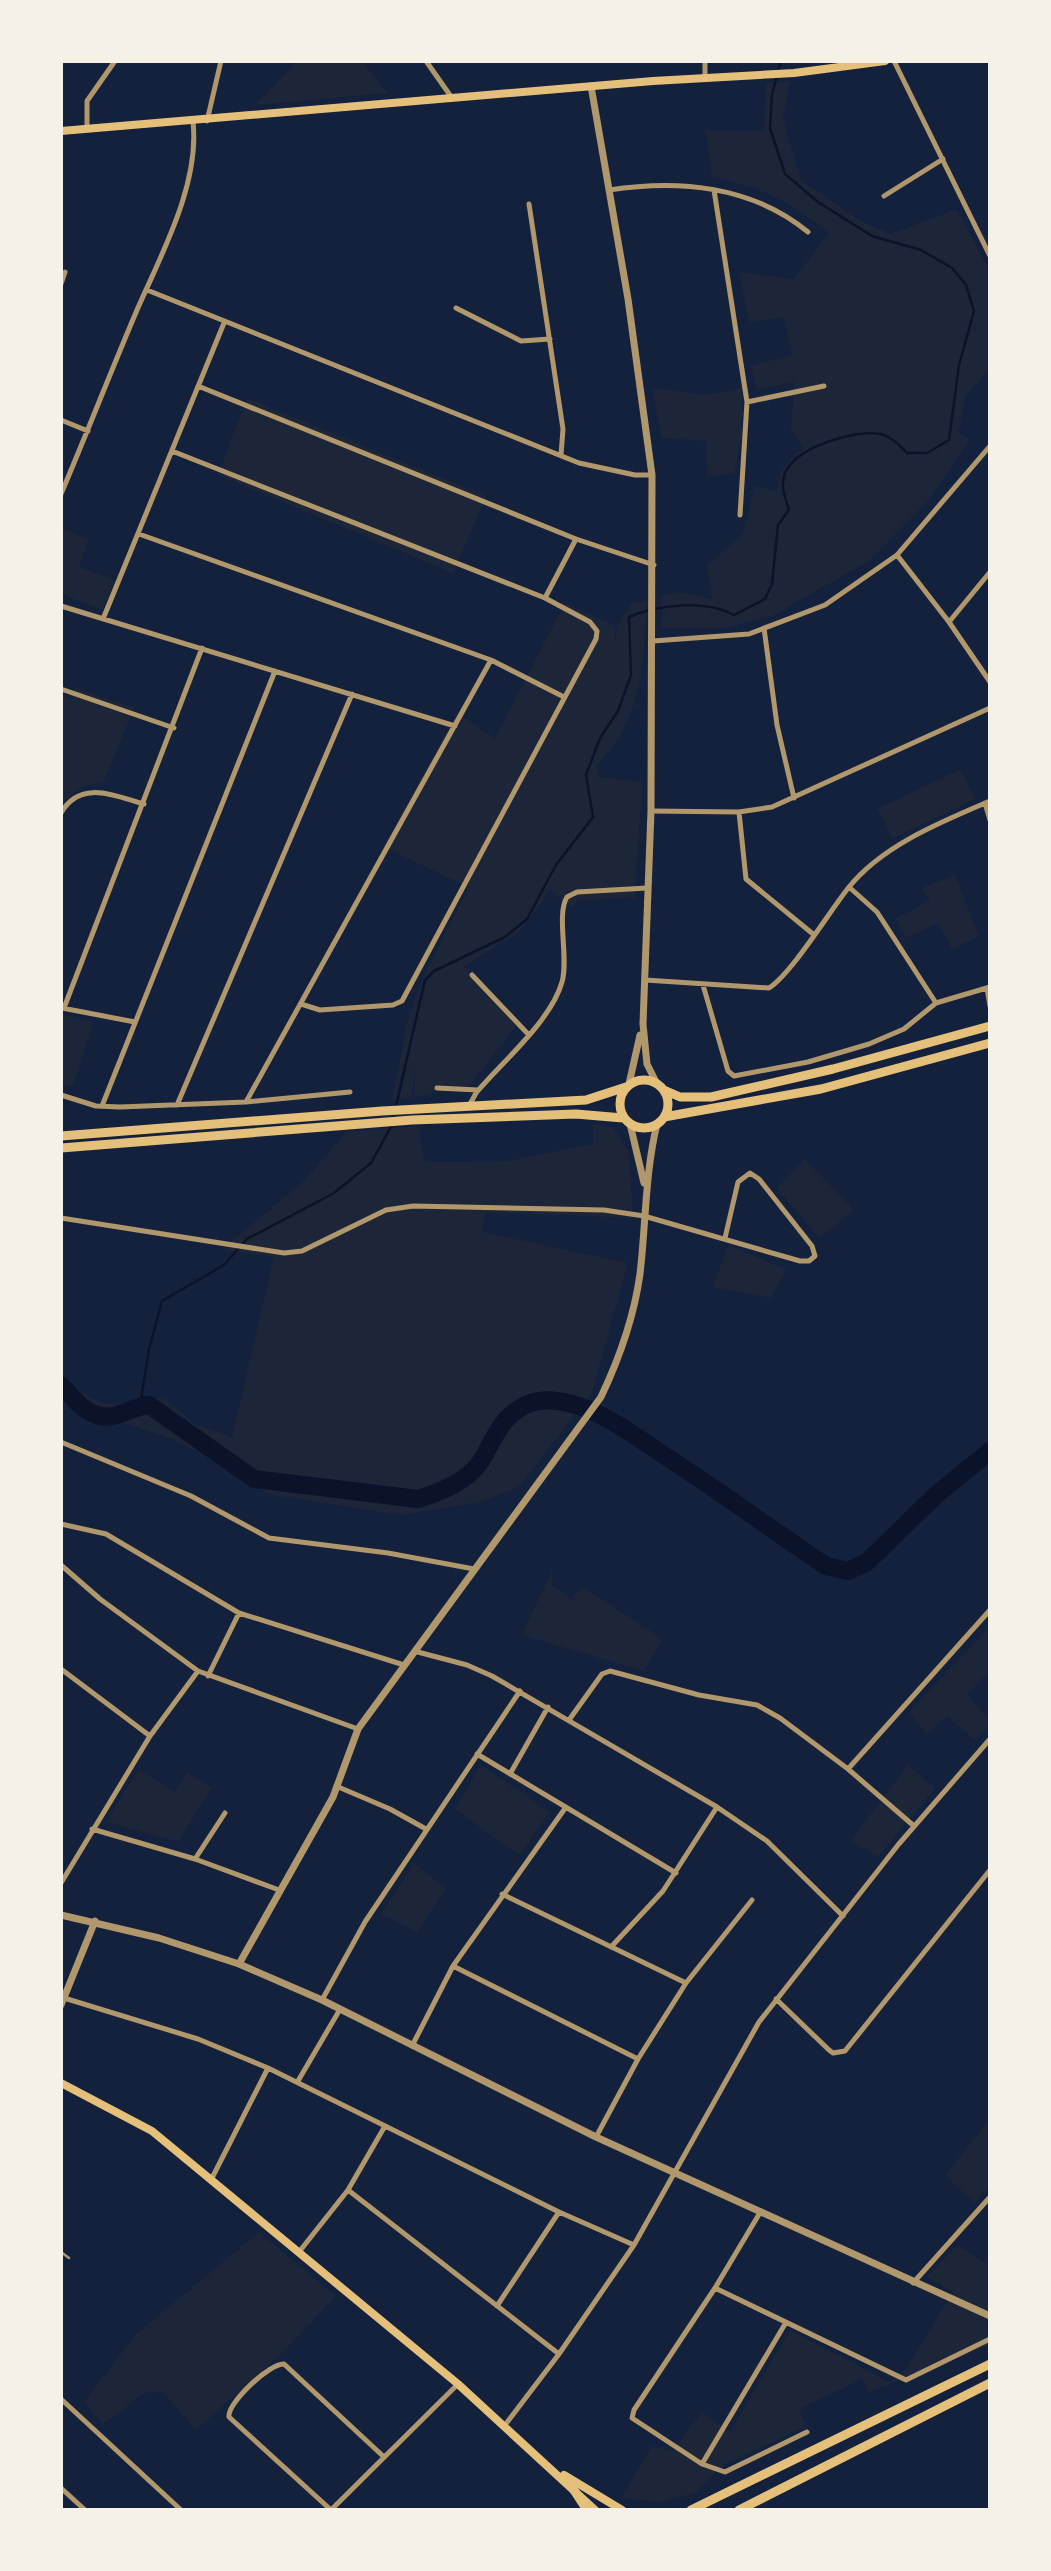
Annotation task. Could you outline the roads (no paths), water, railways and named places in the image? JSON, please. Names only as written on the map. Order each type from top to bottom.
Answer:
[{"type":"main road","points":[[61,131],[207,121],[591,86],[793,73],[883,61]]},
{"type":"main road","points":[[61,1136],[382,1111],[586,1100],[643,1080],[688,1098],[711,1097],[833,1069],[990,1026]]},
{"type":"main road","points":[[61,1148],[380,1122],[576,1114],[627,1121],[644,1128],[660,1121],[830,1087],[990,1043]]},
{"type":"main road","points":[[627,1086],[619,1102],[627,1121]]},
{"type":"main road","points":[[660,1087],[668,1104],[660,1121]]},
{"type":"main road","points":[[61,2083],[152,2131],[505,2425],[595,2510]]},
{"type":"main road","points":[[691,2510],[990,2364]]},
{"type":"main road","points":[[739,2510],[990,2384]]},
{"type":"main road","points":[[544,2462],[622,2510]]},
{"type":"main road","points":[[572,2487],[587,2510]]},
{"type":"main road","points":[[748,2510],[775,2490]]},
{"type":"street","points":[[87,128],[87,102],[115,61]]},
{"type":"street","points":[[207,121],[221,61]]},
{"type":"street","points":[[426,61],[452,98]]},
{"type":"street","points":[[705,61],[705,78]]},
{"type":"street","points":[[894,61],[990,256]]},
{"type":"street","points":[[591,86],[652,475],[654,618],[651,811],[643,1024],[647,1064],[660,1087]]},
{"type":"street","points":[[61,494],[167,246],[195,141],[192,122]]},
{"type":"street","points":[[884,196],[943,159]]},
{"type":"street","points":[[609,190],[658,186],[715,190],[766,203],[808,232]]},
{"type":"street","points":[[715,190],[747,402],[740,515]]},
{"type":"street","points":[[529,204],[563,429],[561,455]]},
{"type":"street","points":[[61,284],[65,272]]},
{"type":"street","points":[[147,290],[224,323],[561,455],[603,470],[652,475]]},
{"type":"street","points":[[456,308],[521,341],[550,339]]},
{"type":"street","points":[[103,620],[224,323]]},
{"type":"street","points":[[198,386],[576,539],[654,565]]},
{"type":"street","points":[[747,402],[824,386]]},
{"type":"street","points":[[61,420],[88,431]]},
{"type":"street","points":[[653,641],[742,635],[819,608],[897,555],[990,446]]},
{"type":"street","points":[[172,451],[545,598],[590,622],[597,631],[596,639],[402,1000],[393,1005],[320,1010],[301,1004]]},
{"type":"street","points":[[139,534],[491,660],[564,696]]},
{"type":"street","points":[[545,598],[576,539]]},
{"type":"street","points":[[897,555],[990,681]]},
{"type":"street","points":[[949,622],[990,572]]},
{"type":"street","points":[[61,606],[455,726]]},
{"type":"street","points":[[764,628],[777,725],[794,798]]},
{"type":"street","points":[[135,1022],[63,1008],[174,728],[202,648]]},
{"type":"street","points":[[246,1102],[491,660]]},
{"type":"street","points":[[102,1107],[275,671]]},
{"type":"street","points":[[61,689],[174,728]]},
{"type":"street","points":[[177,1105],[352,694]]},
{"type":"street","points":[[651,811],[739,812],[768,808],[990,708]]},
{"type":"street","points":[[61,813],[73,799],[93,791],[144,804]]},
{"type":"street","points":[[645,980],[769,988],[849,887],[887,852],[987,802],[990,820]]},
{"type":"street","points":[[739,812],[746,879],[813,934]]},
{"type":"street","points":[[849,887],[877,912],[936,1003]]},
{"type":"street","points":[[469,1106],[478,1090],[549,1009],[562,983],[565,959],[565,899],[577,892],[647,888]]},
{"type":"street","points":[[472,975],[528,1034]]},
{"type":"street","points":[[702,985],[728,1071],[734,1076],[808,1062],[869,1044],[904,1029],[936,1003],[988,987],[990,1006]]},
{"type":"street","points":[[627,1086],[643,1024]]},
{"type":"street","points":[[437,1088],[478,1090]]},
{"type":"street","points":[[61,1095],[102,1107],[246,1102],[350,1091]]},
{"type":"street","points":[[627,1121],[646,1190]]},
{"type":"street","points":[[239,1964],[325,1813],[358,1729],[601,1397],[630,1323],[640,1272],[646,1190],[660,1121]]},
{"type":"street","points":[[61,1218],[263,1251],[302,1251],[386,1210],[413,1206],[604,1210],[645,1216],[800,1261],[811,1260],[815,1256],[814,1248],[759,1179],[750,1173],[738,1182],[725,1238]]},
{"type":"street","points":[[61,1442],[191,1496],[269,1538],[388,1553],[474,1569]]},
{"type":"street","points":[[61,1524],[106,1534],[239,1613],[404,1665]]},
{"type":"street","points":[[61,1565],[100,1599],[198,1671],[358,1729]]},
{"type":"street","points":[[848,1769],[990,1610]]},
{"type":"street","points":[[208,1676],[239,1613]]},
{"type":"street","points":[[414,1651],[467,1665],[520,1691],[717,1807],[775,1847],[843,1916]]},
{"type":"street","points":[[61,1669],[150,1736]]},
{"type":"street","points":[[61,1883],[150,1736],[198,1671]]},
{"type":"street","points":[[569,1720],[602,1674],[614,1671],[699,1695],[757,1705],[780,1718],[848,1769],[914,1826]]},
{"type":"street","points":[[322,2000],[365,1922],[520,1691]]},
{"type":"street","points":[[510,1773],[548,1707]]},
{"type":"street","points":[[505,2425],[559,2354],[634,2245],[745,2045],[776,1999],[914,1826],[990,1739]]},
{"type":"street","points":[[477,1754],[676,1873]]},
{"type":"street","points":[[336,1786],[390,1809],[426,1829]]},
{"type":"street","points":[[412,2046],[453,1966],[566,1807]]},
{"type":"street","points":[[611,1947],[663,1891],[717,1807]]},
{"type":"street","points":[[195,1859],[225,1813]]},
{"type":"street","points":[[92,1829],[195,1859],[279,1890]]},
{"type":"street","points":[[776,1999],[829,2050],[833,2053],[845,2051],[990,1871]]},
{"type":"street","points":[[502,1894],[686,1983]]},
{"type":"street","points":[[596,2137],[638,2059],[686,1983],[752,1900]]},
{"type":"street","points":[[61,1914],[159,1938],[239,1964],[322,2000],[339,2011],[596,2137],[990,2316]]},
{"type":"street","points":[[95,1921],[63,2001],[198,2039],[268,2068],[559,2212],[634,2245]]},
{"type":"street","points":[[453,1966],[638,2059]]},
{"type":"street","points":[[298,2081],[339,2011]]},
{"type":"street","points":[[211,2180],[268,2068]]},
{"type":"street","points":[[299,2252],[348,2190],[385,2126]]},
{"type":"street","points":[[348,2190],[559,2354]]},
{"type":"street","points":[[913,2283],[990,2197]]},
{"type":"street","points":[[761,2211],[715,2288],[634,2410],[632,2418],[702,2464],[725,2472],[807,2432]]},
{"type":"street","points":[[497,2306],[559,2212]]},
{"type":"street","points":[[715,2288],[906,2380],[990,2339]]},
{"type":"street","points":[[702,2464],[785,2324]]},
{"type":"street","points":[[384,2457],[284,2364],[271,2368],[232,2404],[229,2417],[331,2510],[384,2457],[457,2384]]},
{"type":"street","points":[[61,2399],[181,2510]]},
{"type":"street","points":[[61,2488],[85,2510]]},
{"type":"lane","points":[[61,2252],[69,2258]]},
{"type":"waterway","points":[[393,1119],[425,980],[434,971],[505,937],[527,919],[556,865],[593,817],[586,775],[600,738],[618,711],[631,675],[629,617],[654,609],[682,606],[710,607],[734,615],[765,599],[772,584],[778,525],[789,510],[783,487],[785,473],[801,455],[813,448],[842,437],[870,433],[889,437],[907,453],[927,453],[949,440],[959,365],[974,311],[966,285],[952,268],[921,250],[872,236],[818,202],[785,174],[770,128],[772,94],[781,61]]},
{"type":"waterway","points":[[140,1406],[149,1349],[162,1301],[224,1265],[247,1239],[334,1193],[371,1163],[392,1125]]},
{"type":"waterway","points":[[61,1385],[85,1409],[100,1416],[117,1415],[149,1405],[254,1479],[418,1499],[444,1489],[468,1475],[481,1461],[502,1424],[522,1407],[543,1401],[572,1404],[601,1415],[632,1434],[826,1566],[848,1571],[867,1562],[936,1495],[990,1451]]}]
